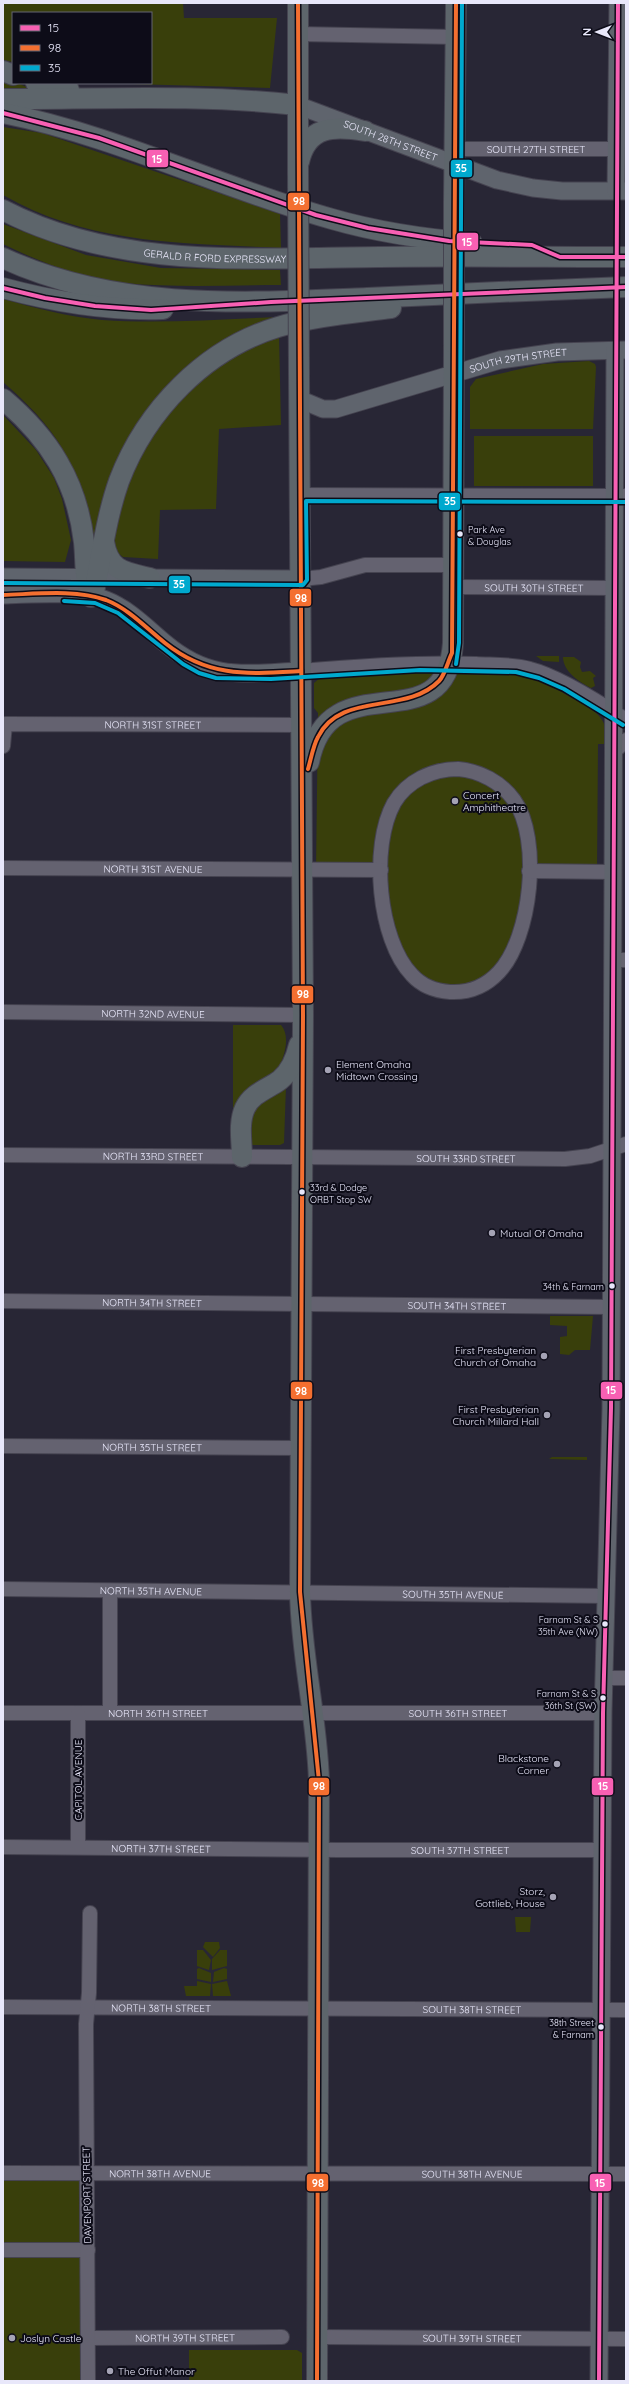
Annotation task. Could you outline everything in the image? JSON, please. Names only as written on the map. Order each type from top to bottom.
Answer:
[{"type":"highway","points":[[298,3],[297,105],[303,800],[302,1448],[300,1592],[304,1650],[313,1712],[319,1770],[317,2381]]},
{"type":"highway","points":[[303,800],[314,741],[324,726],[333,717],[359,705],[408,700],[421,697],[439,683],[450,663],[453,643],[456,3]]},
{"type":"highway","points":[[260,102],[277,94],[285,85],[292,70],[298,40]]},
{"type":"highway","points":[[41,84],[83,93],[125,98]]},
{"type":"highway","points":[[3,99],[125,98],[260,102],[297,105]]},
{"type":"highway","points":[[3,113],[99,138],[232,186],[350,224],[449,241],[532,245],[560,257]]},
{"type":"highway","points":[[298,169],[304,148],[318,133],[337,128],[365,130]]},
{"type":"highway","name":"GERALD R FORD EXPRESSWAY","points":[[3,210],[41,227],[78,239],[116,249],[164,255],[238,257],[626,257]]},
{"type":"highway","points":[[3,258],[59,279],[114,292],[189,301],[271,302]]},
{"type":"highway","points":[[3,288],[61,301],[128,309],[189,308],[271,302],[626,287]]},
{"type":"highway","points":[[91,578],[104,542],[119,481],[148,424],[187,380],[228,350],[256,335],[304,320],[552,290]]},
{"type":"highway","points":[[3,399],[45,440],[66,475],[81,522],[91,578],[91,597]]},
{"type":"highway","points":[[104,542],[109,559],[120,571],[150,578]]},
{"type":"highway","points":[[301,696],[316,716],[333,717]]},
{"type":"highway","points":[[242,1157],[242,1120],[246,1106],[256,1094],[276,1083],[287,1072],[294,1061],[303,1021]]},
{"type":"main road","points":[[618,3],[621,94],[616,149],[621,191]]},
{"type":"main road","name":"SOUTH 28TH STREET","points":[[297,105],[365,130],[455,157],[497,180],[533,188],[562,191],[621,191]]},
{"type":"main road","points":[[599,2381],[602,1713],[611,1408],[611,1307],[619,1146],[620,960],[614,872],[614,752],[620,716],[614,588],[621,496],[621,350]]},
{"type":"main road","name":"SOUTH 29TH STREET","points":[[299,399],[323,409],[336,409],[454,374],[527,355],[621,350]]},
{"type":"main road","points":[[3,577],[301,579]]},
{"type":"main road","points":[[3,594],[91,597],[106,600],[128,612],[182,657],[203,668],[240,673],[301,671]]},
{"type":"street","points":[[298,40],[456,37]]},
{"type":"street","name":"SOUTH 27TH STREET","points":[[455,157],[616,149]]},
{"type":"street","points":[[300,495],[621,496]]},
{"type":"street","points":[[301,579],[331,574],[365,565],[453,565]]},
{"type":"street","name":"SOUTH 30TH STREET","points":[[453,587],[614,588]]},
{"type":"street","points":[[301,671],[379,665],[450,663],[509,666],[531,669],[620,716]]},
{"type":"street","name":"NORTH 31ST STREET","points":[[3,746],[5,724],[302,724]]},
{"type":"street","points":[[614,752],[626,740]]},
{"type":"street","points":[[458,769],[475,772],[491,779],[514,800],[525,830],[529,871],[522,922],[506,962],[486,983],[470,990],[454,992],[437,990],[414,977],[400,960],[391,936],[385,912],[381,870],[386,823],[400,795],[412,784],[426,775],[442,770],[458,769]]},
{"type":"street","name":"NORTH 31ST AVENUE","points":[[3,868],[381,870]]},
{"type":"street","points":[[529,871],[614,872]]},
{"type":"street","name":"NORTH 32ND AVENUE","points":[[3,1012],[303,1021]]},
{"type":"street","name":"SOUTH 33RD STREET","points":[[303,1158],[565,1159],[585,1157],[619,1146]]},
{"type":"street","name":"NORTH 33RD STREET","points":[[3,1155],[303,1158]]},
{"type":"street","name":"NORTH 34TH STREET","points":[[3,1301],[302,1303]]},
{"type":"street","name":"SOUTH 34TH STREET","points":[[302,1303],[611,1307]]},
{"type":"street","name":"NORTH 35TH STREET","points":[[3,1446],[302,1448]]},
{"type":"street","name":"NORTH 35TH AVENUE","points":[[3,1589],[300,1592]]},
{"type":"street","points":[[110,1591],[110,1712]]},
{"type":"street","name":"SOUTH 35TH AVENUE","points":[[300,1592],[606,1596]]},
{"type":"street","points":[[603,1678],[626,1678]]},
{"type":"street","name":"NORTH 36TH STREET","points":[[3,1713],[313,1712]]},
{"type":"street","name":"SOUTH 36TH STREET","points":[[313,1712],[602,1713]]},
{"type":"street","name":"CAPITOL AVENUE","points":[[78,1713],[78,1847]]},
{"type":"street","name":"NORTH 37TH STREET","points":[[3,1847],[319,1849]]},
{"type":"street","name":"SOUTH 37TH STREET","points":[[319,1849],[601,1850]]},
{"type":"street","points":[[87,2008],[90,1913]]},
{"type":"street","name":"NORTH 38TH STREET","points":[[3,2007],[319,2008]]},
{"type":"street","name":"DAVENPORT STREET","points":[[87,2008],[88,2381]]},
{"type":"street","name":"SOUTH 38TH STREET","points":[[319,2008],[626,2010]]},
{"type":"street","name":"NORTH 38TH AVENUE","points":[[3,2173],[318,2173]]},
{"type":"street","name":"SOUTH 38TH AVENUE","points":[[318,2173],[626,2174]]},
{"type":"street","points":[[3,2250],[88,2250]]},
{"type":"street","name":"NORTH 39TH STREET","points":[[88,2338],[282,2337]]},
{"type":"street","name":"SOUTH 39TH STREET","points":[[318,2337],[626,2339]]},
{"type":"green space","points":[[3,3],[183,3],[184,18],[277,18],[270,88],[130,84],[152,84],[152,12],[12,12],[12,62],[3,60]]},
{"type":"green space","points":[[3,78],[12,81],[12,84],[19,84],[35,90],[3,88]]},
{"type":"green space","points":[[3,127],[42,133],[280,214],[281,248],[209,245],[138,238],[70,224],[36,211],[3,195]]},
{"type":"green space","points":[[3,224],[86,255],[161,268],[280,270],[281,285],[144,285],[94,278],[62,269],[3,244]]},
{"type":"green space","points":[[3,299],[40,309],[102,320],[168,321],[279,317],[164,395],[92,548],[82,496],[75,474],[66,455],[55,437],[41,419],[3,382]]},
{"type":"green space","points":[[279,335],[281,425],[219,429],[216,509],[160,510],[158,559],[123,557],[113,549],[120,504],[134,467],[154,431],[179,398],[208,371],[233,356]]},
{"type":"green space","points":[[589,361],[595,364],[596,367],[593,429],[470,429],[470,387],[476,379],[543,364]]},
{"type":"green space","points":[[3,415],[36,450],[54,478],[62,499],[71,540],[65,562],[3,561]]},
{"type":"green space","points":[[474,436],[593,436],[593,486],[474,486]]},
{"type":"green space","points":[[536,656],[559,656],[559,662],[543,661]]},
{"type":"green space","points":[[563,657],[574,657],[581,662],[580,667],[582,672],[590,671],[596,676],[593,678],[595,686],[591,688],[572,676],[566,667]]},
{"type":"green space","points":[[463,671],[505,673],[526,676],[540,681],[589,707],[603,721],[607,735],[607,744],[598,744],[597,872],[529,871],[525,914],[494,977],[445,991],[401,959],[381,870],[316,870],[318,713],[314,708],[314,683],[321,677],[406,672]]},
{"type":"green space","points":[[233,1025],[281,1025],[286,1036],[285,1051],[279,1068],[260,1103],[233,1144]]},
{"type":"green space","points":[[286,1086],[284,1143],[280,1145],[251,1144],[245,1114]]},
{"type":"green space","points":[[550,1316],[593,1316],[590,1350],[575,1350],[569,1355],[560,1354],[560,1337],[567,1336],[567,1326],[550,1325]]},
{"type":"green space","points":[[552,1457],[587,1457],[587,1460],[549,1459]]},
{"type":"green space","points":[[515,1917],[531,1917],[530,1932],[516,1932]]},
{"type":"green space","points":[[205,1942],[219,1942],[220,1948],[213,1957],[203,1947]]},
{"type":"green space","points":[[197,1950],[203,1950],[211,1960],[209,1970],[197,1966]]},
{"type":"green space","points":[[220,1950],[227,1950],[227,1966],[212,1970],[212,1959]]},
{"type":"green space","points":[[199,1968],[211,1973],[211,1982],[197,1979],[197,1969]]},
{"type":"green space","points":[[224,1968],[227,1969],[227,1979],[213,1982],[214,1972]]},
{"type":"green space","points":[[197,1981],[211,1984],[210,1996],[186,1996],[184,1986],[197,1986]]},
{"type":"green space","points":[[227,1981],[231,1996],[213,1996],[212,1984]]},
{"type":"green space","points":[[3,2181],[80,2181],[83,2185],[82,2381],[3,2381]]},
{"type":"green space","points":[[189,2350],[297,2350],[302,2353],[302,2381],[189,2381]]},
{"type":"transit line","name":"98","points":[[298,3],[303,1015],[300,1592],[319,1781],[317,2381]]},
{"type":"transit line","name":"98","points":[[308,769],[316,741],[328,723],[342,714],[357,708],[409,698],[425,691],[439,681],[445,672],[452,653],[456,3]]},
{"type":"transit line","name":"35","points":[[456,664],[459,643],[462,3]]},
{"type":"transit line","name":"15","points":[[599,2381],[603,1713],[611,1408],[618,3]]},
{"type":"transit line","name":"15","points":[[3,113],[99,138],[316,215],[368,228],[449,241],[532,245],[560,257],[626,257]]},
{"type":"transit line","name":"15","points":[[3,288],[45,298],[95,306],[151,310],[271,302],[626,287]]},
{"type":"transit line","name":"35","points":[[3,583],[303,585],[307,580],[306,501],[626,502]]},
{"type":"transit line","name":"98","points":[[3,595],[68,593],[81,594],[106,600],[122,608],[165,643],[197,663],[213,668],[246,673],[301,671]]},
{"type":"transit line","name":"35","points":[[64,601],[95,603],[118,613],[183,664],[199,673],[216,678],[271,679],[420,670],[516,672],[539,678],[564,689],[623,725]]},
{"type":"place","name":"Park Ave & Douglas","points":[[460,534]]},
{"type":"place","name":"Concert Amphitheatre","points":[[455,801]]},
{"type":"place","name":"Element Omaha Midtown Crossing","points":[[328,1070]]},
{"type":"place","name":"33rd & Dodge ORBT Stop SW","points":[[302,1192]]},
{"type":"place","name":"Mutual Of Omaha","points":[[492,1233]]},
{"type":"place","name":"34th & Farnam","points":[[612,1286]]},
{"type":"place","name":"First Presbyterian Church of Omaha","points":[[544,1356]]},
{"type":"place","name":"First Presbyterian Church Millard Hall","points":[[547,1415]]},
{"type":"place","name":"Farnam St & S 35th Ave (NW)","points":[[605,1624]]},
{"type":"place","name":"Farnam St & S 36th St (SW)","points":[[603,1698]]},
{"type":"place","name":"Blackstone Corner","points":[[557,1764]]},
{"type":"place","name":"Storz, Gottlieb, House","points":[[553,1897]]},
{"type":"place","name":"38th Street & Farnam","points":[[601,2027]]},
{"type":"place","name":"Joslyn Castle","points":[[12,2338]]},
{"type":"place","name":"The Offut Manor","points":[[110,2371]]}]
